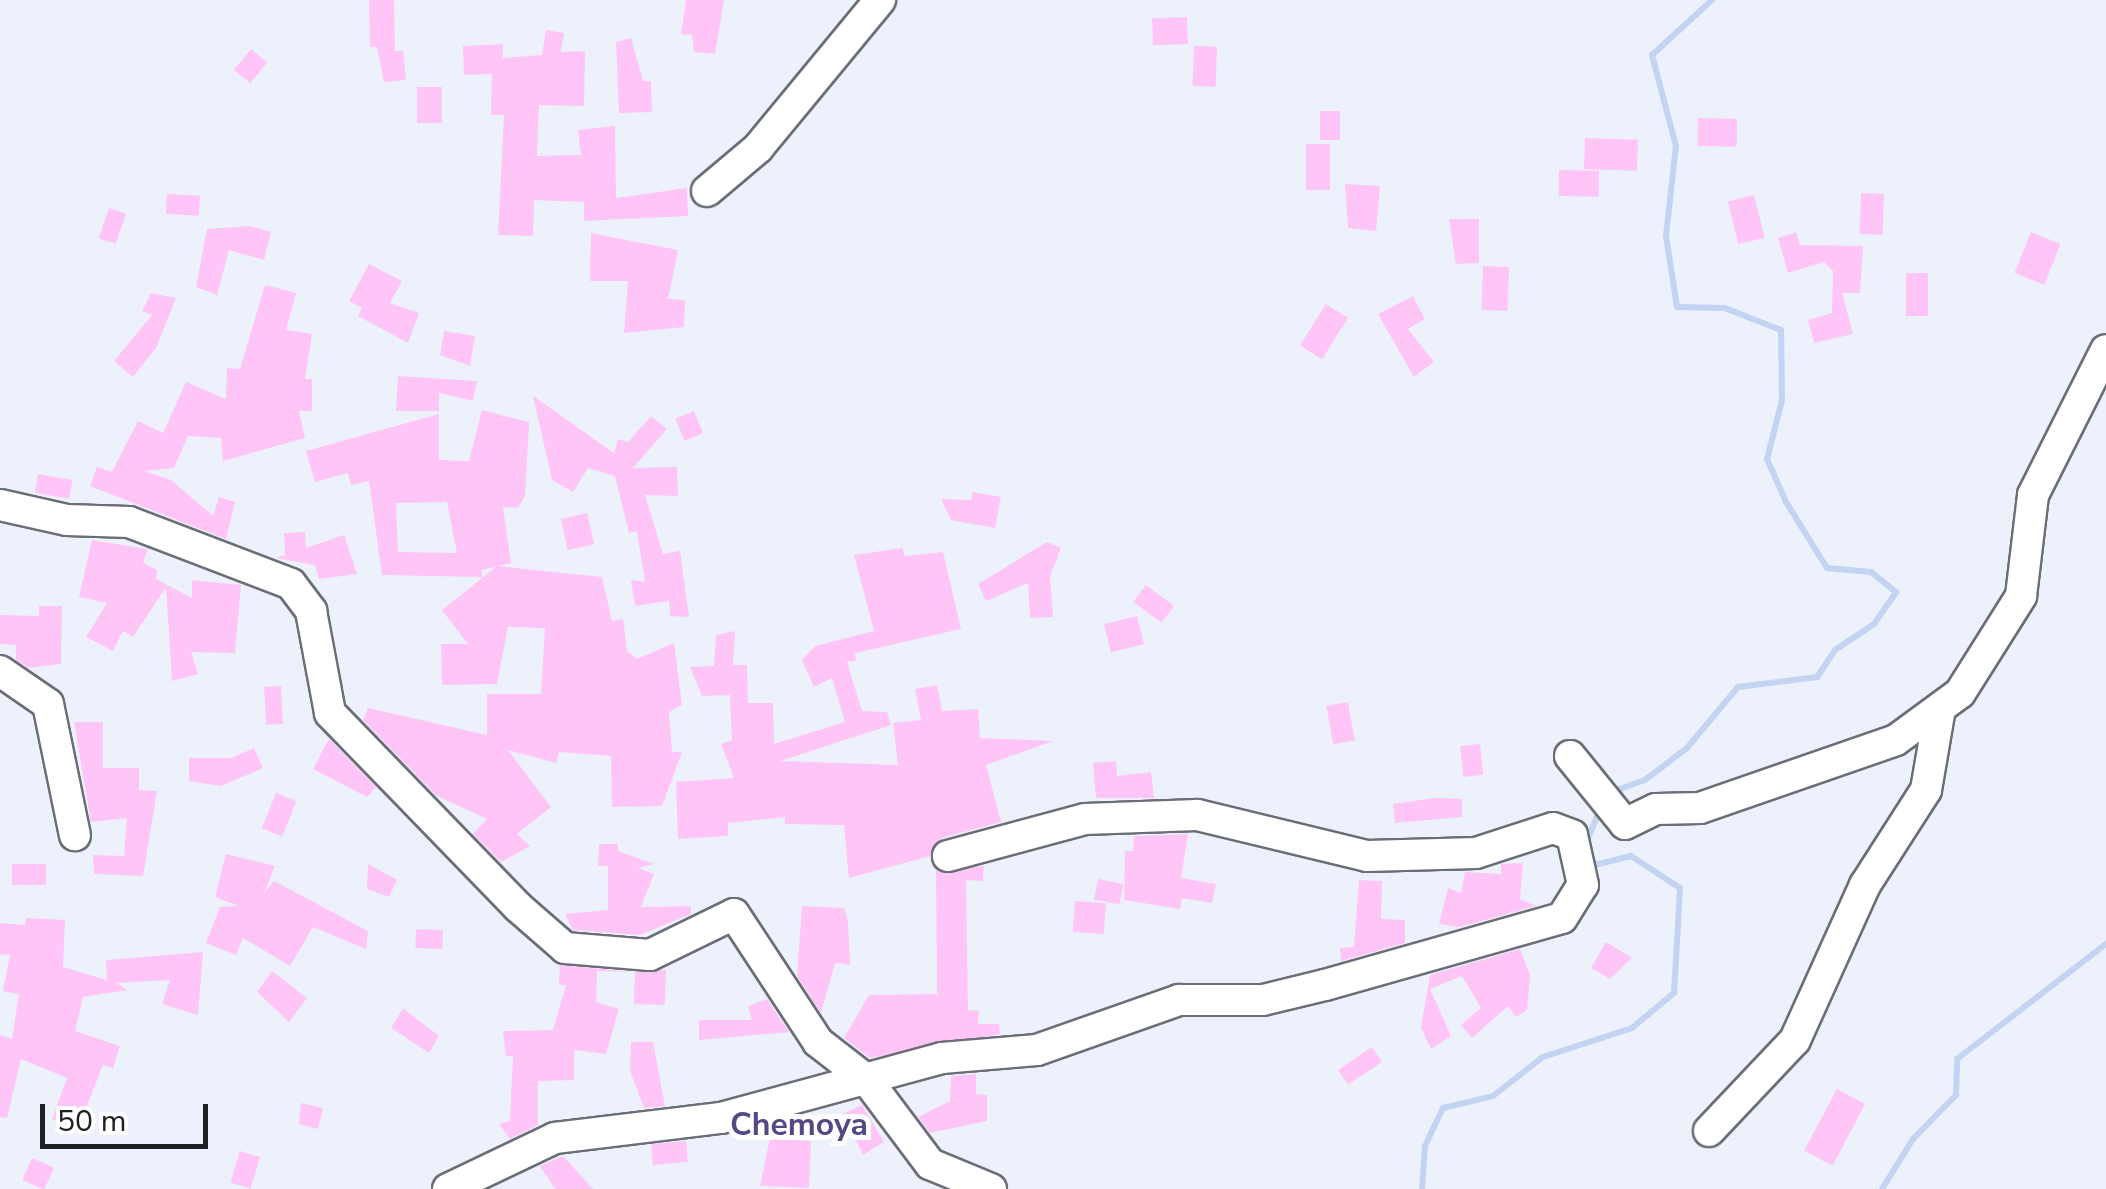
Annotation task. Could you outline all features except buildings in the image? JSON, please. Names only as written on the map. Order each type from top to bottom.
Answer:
[{"type":"street","points":[[707,191],[758,148],[880,0]]},
{"type":"street","points":[[1570,756],[1625,824],[1656,809],[1700,808],[1896,740],[1960,693],[2021,596],[2033,495],[2106,350]]},
{"type":"street","points":[[0,505],[67,520],[129,522],[291,584],[311,611],[330,713],[518,907],[566,948],[650,956],[734,914],[818,1042],[867,1080],[940,1175],[991,1189]]},
{"type":"street","points":[[0,671],[48,704],[74,835]]},
{"type":"street","points":[[1709,1131],[1795,1040],[1865,885],[1926,790],[1940,708]]},
{"type":"street","points":[[448,1189],[554,1138],[722,1118],[942,1058],[1037,1050],[1179,1000],[1263,1000],[1325,985],[1562,918],[1584,884],[1572,835],[1553,828],[1476,852],[1360,856],[1197,815],[1085,819],[948,856]]},
{"type":"waterway","points":[[1609,793],[1645,780],[1687,748],[1738,687],[1817,677],[1835,650],[1874,624],[1896,592],[1871,572],[1827,568],[1786,502],[1767,459],[1782,400],[1781,330],[1725,308],[1677,307],[1666,236],[1676,146],[1652,55],[1712,0]]},
{"type":"waterway","points":[[1586,843],[1601,808]]},
{"type":"waterway","points":[[1422,1189],[1425,1146],[1443,1108],[1493,1096],[1543,1057],[1632,1028],[1674,993],[1680,888],[1631,856],[1596,865],[1588,854]]},
{"type":"waterway","points":[[1882,1189],[1913,1139],[1956,1095],[1957,1059],[2106,944]]},
{"type":"district","name":"Chemoya","points":[[799,1125]]}]
